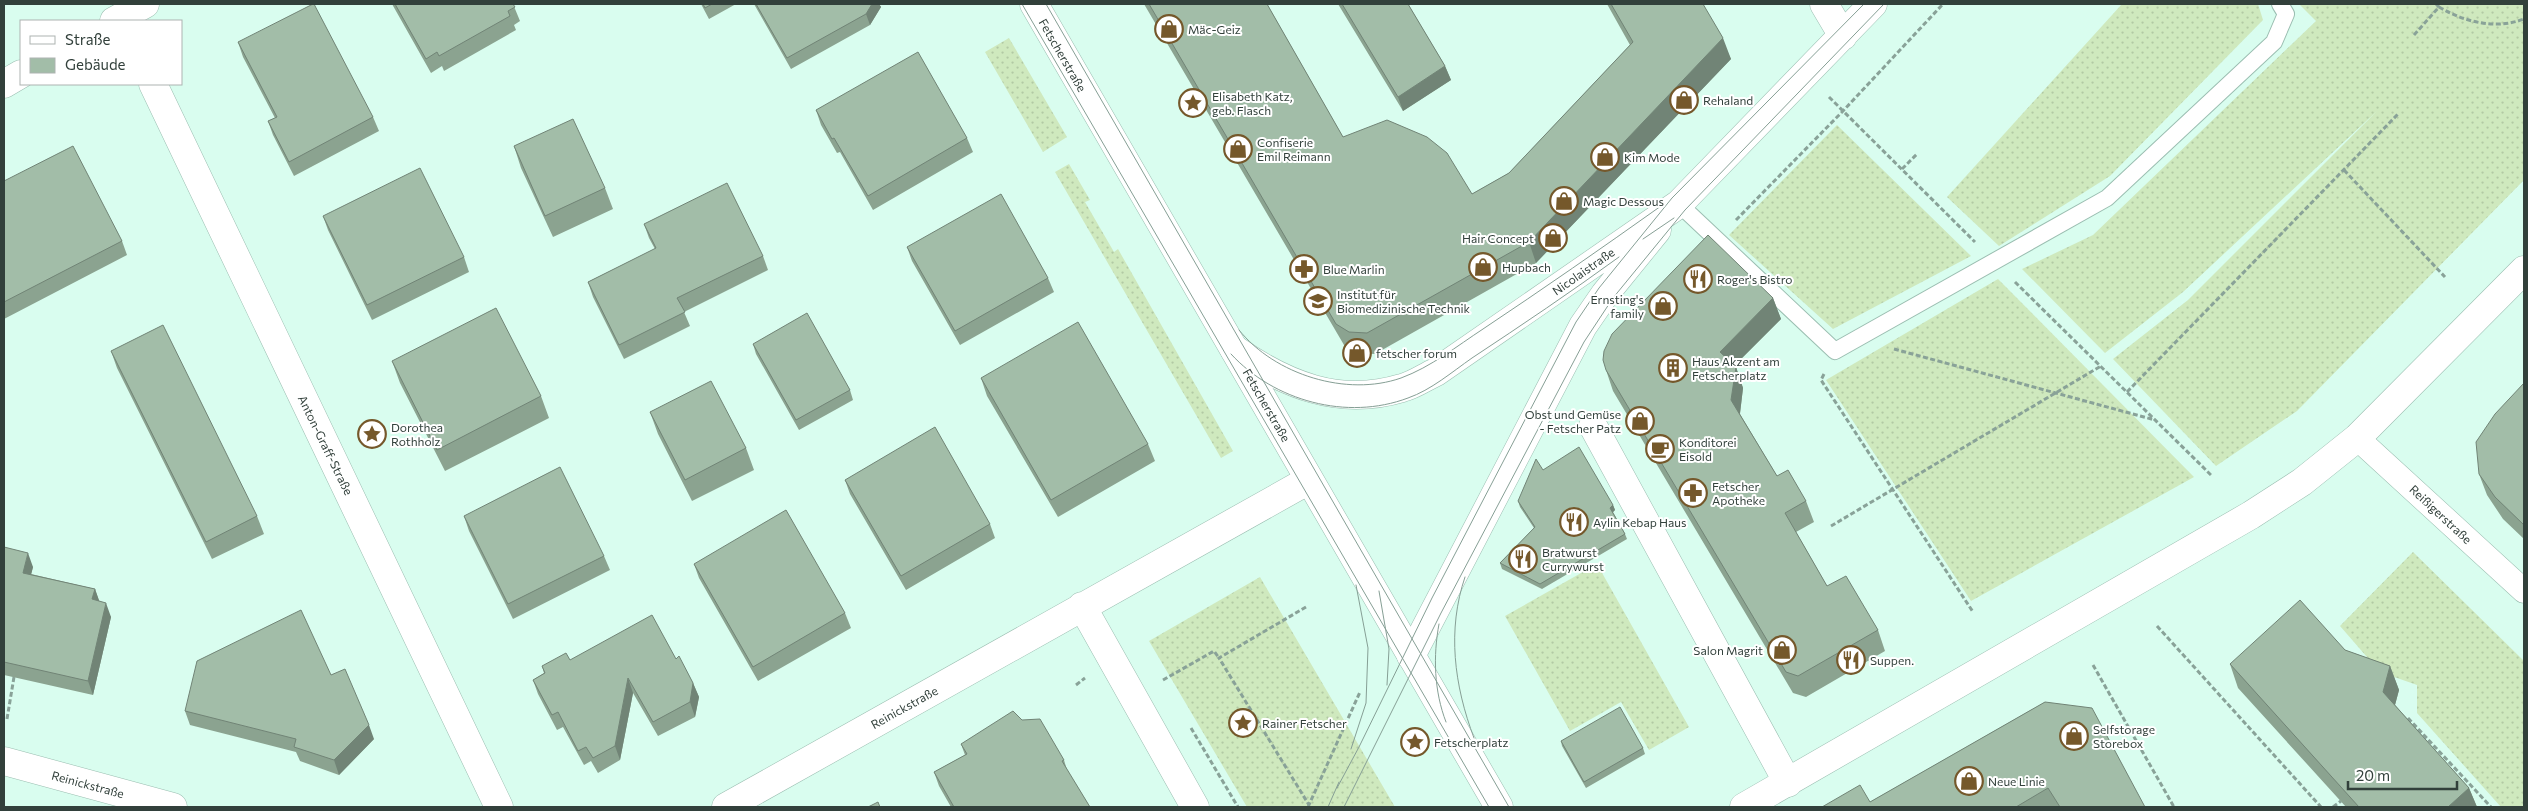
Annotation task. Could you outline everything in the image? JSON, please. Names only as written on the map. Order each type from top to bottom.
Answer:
[{"type":"street","points":[[118,16],[145,4]]},
{"type":"street","name":"Fetscherstraße","points":[[1034,4],[1499,807]]},
{"type":"street","points":[[1824,4],[1844,36]]},
{"type":"street","name":"Nicolaistraße","points":[[1234,349],[1276,374],[1316,392],[1338,395],[1372,395],[1404,388],[1436,372],[1679,204],[1873,4]]},
{"type":"street","points":[[4,84],[20,75]]},
{"type":"street","name":"Anton-Graff-Straße","points":[[153,85],[499,807]]},
{"type":"street","points":[[1411,656],[1583,326],[1605,294],[1679,204]]},
{"type":"street","points":[[1744,807],[2251,515],[2302,482],[2357,438],[2524,270]]},
{"type":"street","points":[[1593,426],[1788,783]]},
{"type":"street","name":"Reißigerstraße","points":[[2357,438],[2524,591]]},
{"type":"street","points":[[1195,807],[1082,606],[1309,480]]},
{"type":"street","name":"Reinickstraße","points":[[726,807],[1082,606]]},
{"type":"street","name":"Reinickstraße","points":[[4,761],[173,807]]},
{"type":"lane","points":[[1679,204],[1836,351],[2107,198],[2274,42],[2286,14],[2280,4]]},
{"type":"path","points":[[1716,240],[1843,111],[1943,4]]},
{"type":"path","points":[[2436,4],[2456,17],[2484,24],[2501,24],[2524,19]]},
{"type":"path","points":[[2414,35],[2439,7]]},
{"type":"path","points":[[2126,392],[2399,113]]},
{"type":"path","points":[[1902,170],[1918,154]]},
{"type":"path","points":[[2344,170],[2445,277]]},
{"type":"path","points":[[1857,339],[2156,421]]},
{"type":"path","points":[[1836,351],[1821,380],[1973,612]]},
{"type":"path","points":[[1831,526],[2101,366]]},
{"type":"path","points":[[1219,658],[1306,607]]},
{"type":"path","points":[[2157,626],[2321,807]]},
{"type":"path","points":[[1163,680],[1214,651],[1309,806]]},
{"type":"path","points":[[2093,665],[2174,807]]},
{"type":"path","points":[[6,719],[14,677]]},
{"type":"path","points":[[1309,806],[1360,692]]},
{"type":"path","points":[[2408,718],[2491,807]]},
{"type":"path","points":[[2334,807],[2341,802]]},
{"type":"green space","points":[[2122,4],[2258,4],[2263,20],[2110,176],[1999,246],[1947,197]]},
{"type":"green space","points":[[2299,4],[2524,4],[2524,180],[2297,411],[2216,466],[2113,359],[2188,300],[2377,111],[2183,292],[2105,353],[2022,269],[2093,235],[2316,21]]},
{"type":"green space","points":[[1009,38],[1067,137],[1043,152],[985,52]]},
{"type":"green space","points":[[1837,125],[1971,256],[1833,329],[1729,235]]},
{"type":"green space","points":[[1069,164],[1090,200],[1085,202],[1114,252],[1118,249],[1233,451],[1221,458],[1055,172]]},
{"type":"green space","points":[[1998,279],[2194,477],[1971,601],[1826,380]]},
{"type":"green space","points":[[2413,552],[2524,661],[2524,807],[2501,807],[2417,713],[2417,685],[2380,672],[2340,626]]},
{"type":"green space","points":[[1597,564],[1689,727],[1649,750],[1621,702],[1570,731],[1505,616]]},
{"type":"green space","points":[[1260,577],[1395,807],[1247,807],[1149,641]]},
{"type":"building","points":[[313,4],[373,117],[289,162],[268,121],[277,117],[238,42]]},
{"type":"building","points":[[395,4],[513,4],[515,7],[508,11],[510,16],[439,56],[437,52],[426,59]]},
{"type":"building","points":[[703,4],[712,4],[705,8]]},
{"type":"building","points":[[756,4],[872,4],[866,14],[787,58]]},
{"type":"building","points":[[1149,4],[1267,4],[1343,137],[1387,120],[1427,137],[1447,153],[1472,194],[1509,173],[1633,42],[1611,4],[1703,4],[1723,38],[1529,242],[1367,333],[1349,332],[1336,324]]},
{"type":"building","points":[[1342,4],[1408,4],[1445,66],[1398,97]]},
{"type":"building","points":[[918,52],[967,138],[868,196],[816,110]]},
{"type":"building","points":[[573,119],[605,188],[545,216],[514,146]]},
{"type":"building","points":[[73,146],[122,241],[4,302],[4,181]]},
{"type":"building","points":[[420,168],[464,257],[367,305],[323,216]]},
{"type":"building","points":[[727,183],[763,256],[677,298],[685,312],[619,345],[588,282],[656,248],[644,224]]},
{"type":"building","points":[[1001,194],[1048,278],[955,331],[907,247]]},
{"type":"building","points":[[1708,235],[1773,298],[1720,352],[1736,367],[1731,400],[1777,476],[1788,470],[1806,501],[1785,513],[1827,586],[1846,576],[1878,630],[1798,676],[1786,672],[1606,370],[1603,360],[1604,351],[1612,334]]},
{"type":"building","points":[[496,308],[541,396],[437,450],[392,361]]},
{"type":"building","points":[[807,313],[850,390],[796,420],[753,344]]},
{"type":"building","points":[[1078,322],[1148,444],[1051,500],[981,378]]},
{"type":"building","points":[[163,325],[257,516],[206,542],[111,351]]},
{"type":"building","points":[[711,381],[746,448],[685,480],[650,412]]},
{"type":"building","points":[[2524,383],[2524,525],[2495,497],[2479,474],[2476,442],[2495,414]]},
{"type":"building","points":[[935,427],[990,524],[901,576],[845,480]]},
{"type":"building","name":"Aylin Kebap Haus","points":[[1579,447],[1613,505],[1610,508],[1625,534],[1540,584],[1500,563],[1535,527],[1518,501],[1536,459],[1543,470]]},
{"type":"building","points":[[560,467],[604,556],[508,604],[464,516]]},
{"type":"building","points":[[786,510],[845,613],[753,667],[694,564]]},
{"type":"building","points":[[4,547],[28,553],[23,573],[95,589],[92,599],[106,603],[88,681],[4,662]]},
{"type":"building","points":[[2300,600],[2345,650],[2390,666],[2383,692],[2469,788],[2448,807],[2359,807],[2230,664]]},
{"type":"building","points":[[301,610],[331,675],[345,669],[369,725],[334,760],[294,747],[296,739],[185,711],[197,661]]},
{"type":"building","points":[[652,615],[676,659],[679,656],[693,683],[690,702],[653,722],[628,678],[615,746],[593,758],[586,747],[578,751],[558,712],[552,715],[533,680],[545,673],[542,666],[566,653],[570,660]]},
{"type":"building","points":[[2045,702],[2092,708],[2145,807],[2060,807],[2048,788],[2016,807],[1822,807],[1860,785],[1870,802]]},
{"type":"building","points":[[1620,707],[1643,748],[1584,782],[1561,741]]},
{"type":"building","points":[[1013,711],[1022,720],[1040,719],[1064,760],[1062,761],[1090,807],[954,807],[934,772],[967,754],[961,744]]},
{"type":"building","points":[[878,802],[880,807],[868,807]]},
{"type":"tram line","points":[[1022,4],[1489,807]]},
{"type":"tram line","points":[[1046,4],[1509,807]]},
{"type":"tram line","points":[[1337,788],[1432,598],[1576,322],[1599,288],[1672,198],[1864,4]]},
{"type":"tram line","points":[[1344,807],[1441,613],[1584,342],[1613,298],[1685,210],[1884,4]]},
{"type":"tram line","points":[[1239,330],[1254,346],[1272,359],[1292,370],[1313,378],[1358,385],[1380,383],[1401,378],[1444,356],[1661,206]]},
{"type":"tram line","points":[[1643,239],[1674,218]]},
{"type":"tram line","points":[[1231,354],[1248,370],[1268,384],[1290,395],[1337,407],[1385,405],[1417,395],[1433,386],[1619,257]]},
{"type":"tram line","points":[[1465,577],[1456,617],[1455,658],[1462,698],[1474,738]]},
{"type":"tram line","points":[[1351,749],[1366,703],[1368,648],[1356,585]]},
{"type":"tram line","points":[[1379,591],[1389,649],[1387,685]]},
{"type":"tram line","points":[[1439,624],[1435,661],[1439,698],[1446,722]]},
{"type":"tram line","points":[[1328,807],[1339,782]]},
{"type":"place","name":"Mäc-Geiz","points":[[1169,29]]},
{"type":"place","name":"Rehaland","points":[[1684,100]]},
{"type":"place","name":"Elisabeth Katz, geb. Flasch","points":[[1193,103]]},
{"type":"place","name":"Confiserie Emil Reimann","points":[[1238,149]]},
{"type":"place","name":"Kim Mode","points":[[1605,157]]},
{"type":"place","name":"Magic Dessous","points":[[1564,201]]},
{"type":"place","name":"Hair Concept","points":[[1553,238]]},
{"type":"place","name":"Hupbach","points":[[1483,267]]},
{"type":"place","name":"Blue Marlin","points":[[1304,269]]},
{"type":"place","name":"Roger's Bistro","points":[[1698,279]]},
{"type":"place","name":"Institut für Biomedizinische Technik","points":[[1318,301]]},
{"type":"place","name":"Ernsting's family","points":[[1663,306]]},
{"type":"place","name":"fetscher forum","points":[[1357,353]]},
{"type":"place","name":"Haus Akzent am Fetscherplatz","points":[[1673,368]]},
{"type":"place","name":"Obst und Gemüse - Fetscher Patz","points":[[1640,421]]},
{"type":"place","name":"Dorothea Rothholz","points":[[372,434]]},
{"type":"place","name":"Konditorei Eisold","points":[[1660,449]]},
{"type":"place","name":"Fetscher Apotheke","points":[[1693,493]]},
{"type":"place","name":"Aylin Kebap Haus","points":[[1574,522]]},
{"type":"place","name":"Bratwurst Currywurst","points":[[1523,559]]},
{"type":"place","name":"Salon Magrit","points":[[1782,650]]},
{"type":"place","name":"Suppen.","points":[[1851,660]]},
{"type":"place","name":"Rainer Fetscher","points":[[1243,723]]},
{"type":"place","name":"Selfstorage Storebox","points":[[2074,736]]},
{"type":"place","name":"Fetscherplatz","points":[[1415,742]]},
{"type":"place","name":"Neue Linie","points":[[1969,781]]}]
